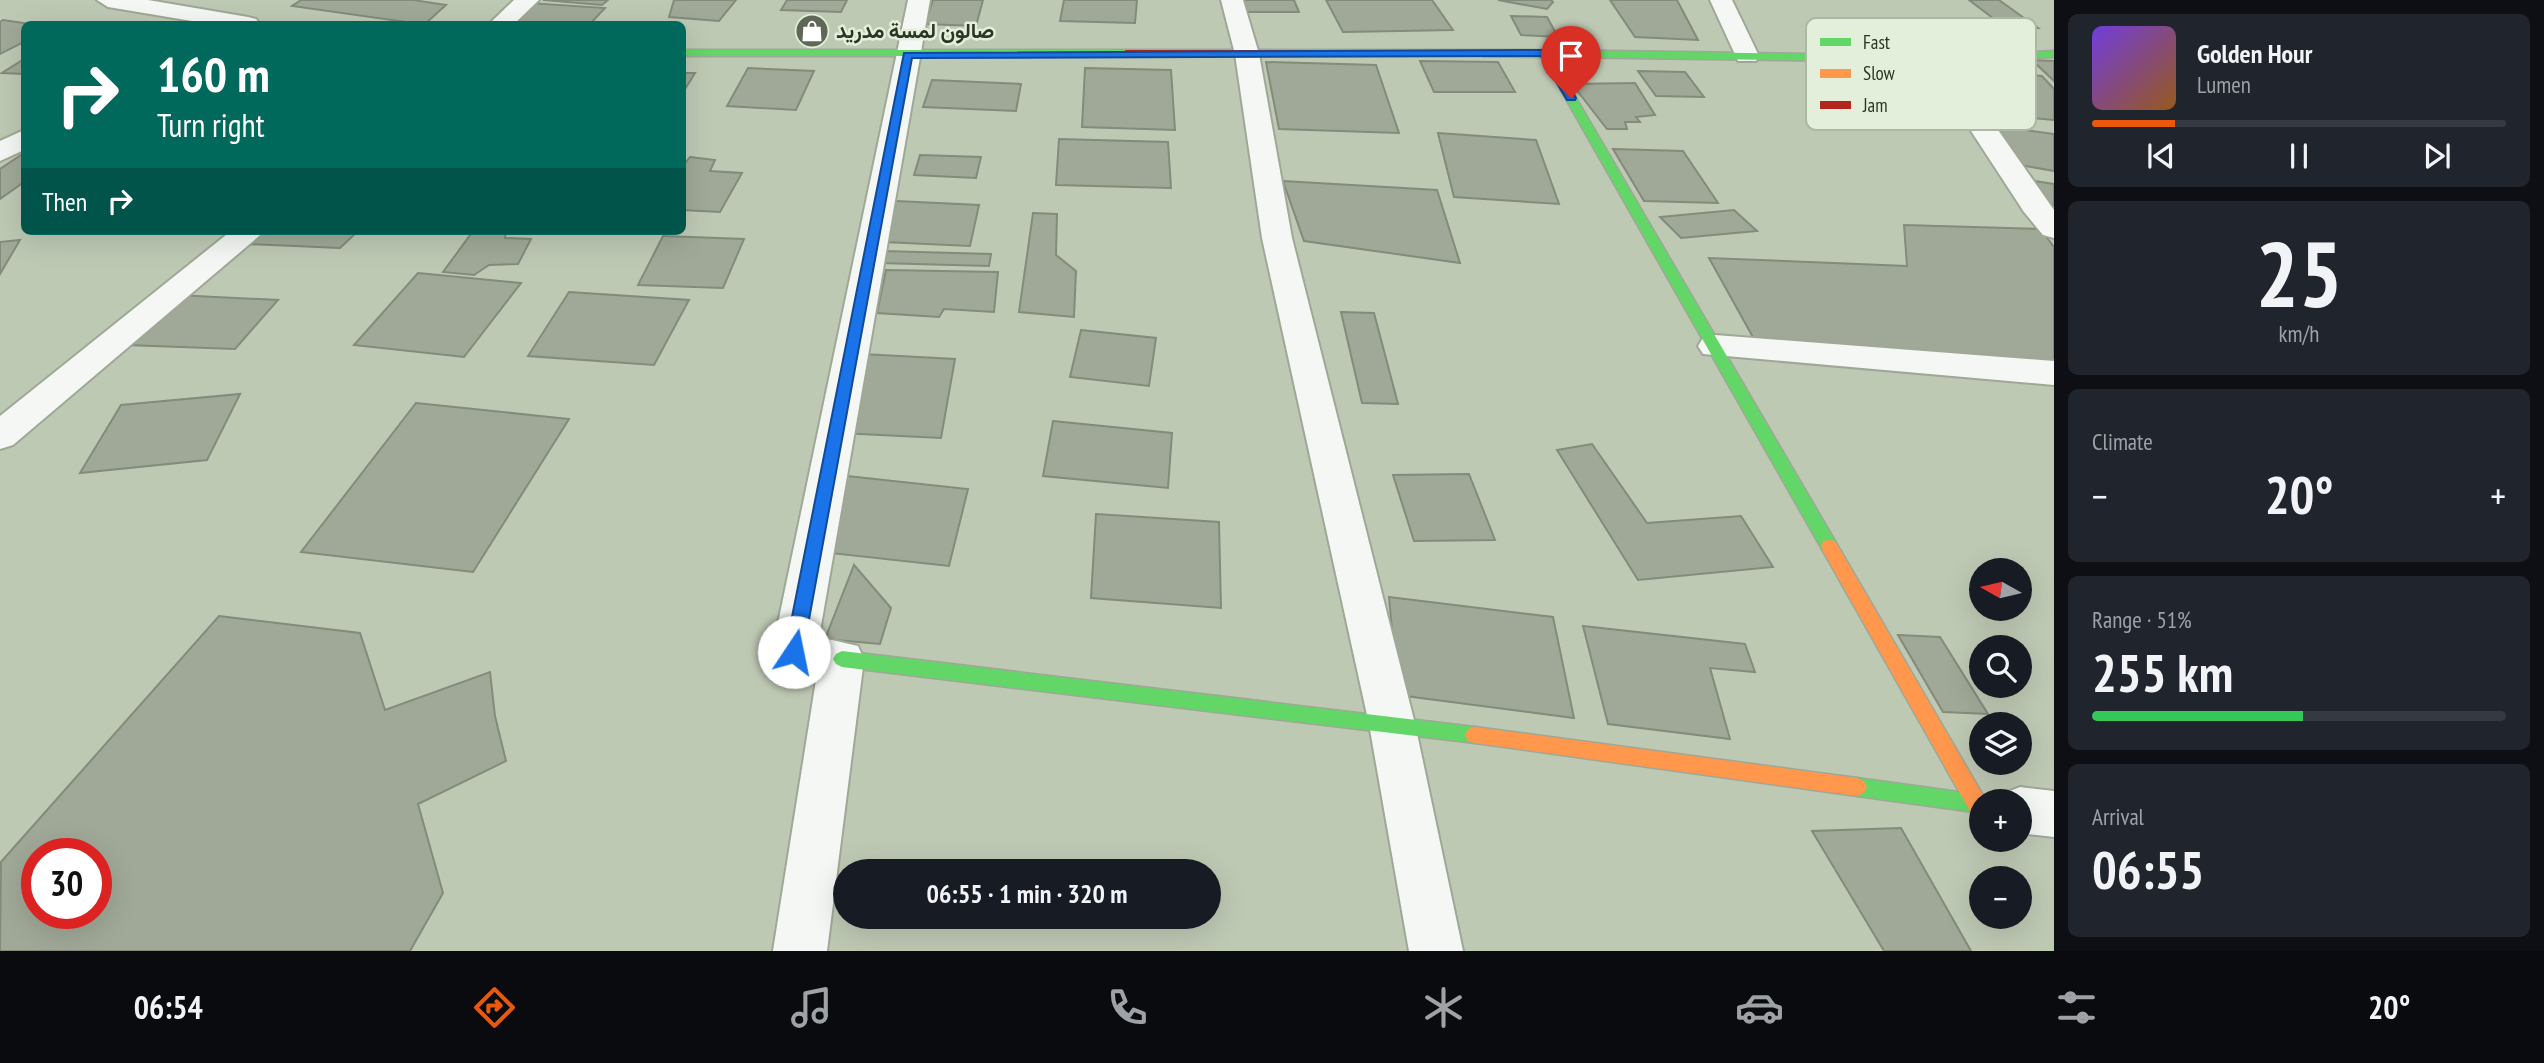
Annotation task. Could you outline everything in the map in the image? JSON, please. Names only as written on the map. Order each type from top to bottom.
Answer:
[{"type":"street","points":[[108,0],[204,21]]},
{"type":"street","points":[[504,21],[528,0]]},
{"type":"street","points":[[919,0],[794,652],[842,660],[1392,724],[1969,803]]},
{"type":"street","points":[[1232,0],[1247,54],[1277,238],[1392,724],[1436,951]]},
{"type":"street","points":[[1721,0],[1747,56]]},
{"type":"street","points":[[686,53],[1545,53],[1806,57]]},
{"type":"street","points":[[1545,53],[1715,346],[1983,789]]},
{"type":"street","points":[[2036,55],[2054,54]]},
{"type":"street","points":[[1988,130],[2044,208],[2054,229]]},
{"type":"street","points":[[0,153],[21,140]]},
{"type":"street","points":[[0,436],[245,235]]},
{"type":"street","points":[[1715,346],[2054,373]]},
{"type":"street","points":[[800,951],[842,660]]},
{"type":"street","points":[[2032,811],[2054,814]]},
{"type":"building","points":[[301,0],[413,0],[446,5],[428,21],[399,21],[292,6]]},
{"type":"building","points":[[543,0],[608,0],[602,5]]},
{"type":"building","points":[[674,0],[736,0],[719,21],[669,17]]},
{"type":"building","points":[[787,0],[847,0],[841,12],[781,10]]},
{"type":"building","points":[[933,0],[983,0],[976,26],[925,24]]},
{"type":"building","points":[[1064,0],[1137,0],[1135,23],[1060,21]]},
{"type":"building","points":[[1240,0],[1294,0],[1299,12],[1244,12]]},
{"type":"building","points":[[1326,0],[1432,0],[1453,30],[1343,32]]},
{"type":"building","points":[[1498,0],[1551,0],[1553,2],[1547,9]]},
{"type":"building","points":[[1610,0],[1677,0],[1698,40],[1635,37]]},
{"type":"building","points":[[1969,0],[1999,0],[2024,18],[1993,18]]},
{"type":"building","points":[[529,3],[605,8],[593,21],[509,21]]},
{"type":"building","points":[[1511,16],[1547,17],[1558,37],[1521,35]]},
{"type":"building","points":[[0,22],[21,23],[21,44],[0,54]]},
{"type":"building","points":[[2036,60],[2054,61],[2054,81],[2036,64]]},
{"type":"building","points":[[21,61],[21,74],[2,73]]},
{"type":"building","points":[[1420,61],[1498,62],[1515,92],[1434,92]]},
{"type":"building","points":[[1266,62],[1376,65],[1399,133],[1279,129]]},
{"type":"building","points":[[748,68],[814,71],[796,110],[727,106]]},
{"type":"building","points":[[1085,68],[1171,70],[1175,130],[1082,127]]},
{"type":"building","points":[[1638,71],[1685,72],[1704,97],[1656,96]]},
{"type":"building","points":[[686,73],[695,73],[686,88]]},
{"type":"building","points":[[2036,76],[2042,76],[2054,89],[2054,120],[2036,118]]},
{"type":"building","points":[[932,80],[1021,84],[1016,111],[923,107]]},
{"type":"building","points":[[1635,83],[1655,115],[1636,117],[1640,122],[1625,122],[1627,129],[1607,129],[1572,84]]},
{"type":"building","points":[[1990,130],[2054,134],[2054,171],[2020,165]]},
{"type":"building","points":[[1438,133],[1536,140],[1559,204],[1454,197]]},
{"type":"building","points":[[1059,139],[1168,142],[1171,188],[1056,185]]},
{"type":"building","points":[[1613,149],[1683,151],[1718,203],[1644,201]]},
{"type":"building","points":[[21,155],[21,184],[0,199],[0,169]]},
{"type":"building","points":[[920,155],[981,157],[976,178],[914,175]]},
{"type":"building","points":[[690,157],[715,160],[710,171],[742,173],[720,212],[686,210],[686,162]]},
{"type":"building","points":[[1283,181],[1437,190],[1460,263],[1304,241]]},
{"type":"building","points":[[2035,181],[2054,184],[2054,206],[2049,205]]},
{"type":"building","points":[[896,201],[979,205],[970,246],[884,242]]},
{"type":"building","points":[[1734,210],[1757,231],[1681,238],[1660,217]]},
{"type":"building","points":[[1033,213],[1057,214],[1056,255],[1076,271],[1074,317],[1019,312]]},
{"type":"building","points":[[1904,225],[2040,229],[2054,247],[2054,363],[1754,339],[1709,258],[1907,266]]},
{"type":"building","points":[[257,235],[354,235],[340,248],[247,244]]},
{"type":"building","points":[[470,235],[505,235],[505,238],[531,239],[518,264],[489,265],[474,275],[443,272]]},
{"type":"building","points":[[663,236],[744,239],[723,288],[638,285]]},
{"type":"building","points":[[20,240],[0,274],[0,242]]},
{"type":"building","points":[[882,251],[991,254],[989,266],[879,263]]},
{"type":"building","points":[[886,270],[998,272],[994,312],[944,309],[939,317],[877,313]]},
{"type":"building","points":[[418,273],[521,283],[464,357],[354,345]]},
{"type":"building","points":[[569,292],[689,300],[654,365],[528,356]]},
{"type":"building","points":[[175,295],[278,300],[235,349],[127,345]]},
{"type":"building","points":[[1341,312],[1374,313],[1398,404],[1362,403]]},
{"type":"building","points":[[1081,330],[1156,338],[1149,386],[1070,377]]},
{"type":"building","points":[[862,354],[955,359],[941,438],[840,433]]},
{"type":"building","points":[[240,394],[207,460],[80,473],[121,405]]},
{"type":"building","points":[[416,403],[569,419],[473,572],[301,552]]},
{"type":"building","points":[[1053,421],[1172,433],[1168,488],[1043,476]]},
{"type":"building","points":[[1592,444],[1647,523],[1741,516],[1773,567],[1638,580],[1557,450]]},
{"type":"building","points":[[1469,474],[1495,540],[1414,541],[1393,475]]},
{"type":"building","points":[[847,476],[968,489],[949,566],[821,552]]},
{"type":"building","points":[[1096,514],[1219,522],[1221,608],[1091,598]]},
{"type":"building","points":[[854,565],[891,608],[880,644],[825,639]]},
{"type":"building","points":[[1389,597],[1553,617],[1574,718],[1398,695]]},
{"type":"building","points":[[219,616],[360,633],[385,710],[490,672],[495,716],[506,761],[418,804],[443,893],[410,951],[0,951],[1,862],[21,839],[21,929],[112,929],[112,838],[22,838]]},
{"type":"building","points":[[1583,626],[1745,644],[1755,672],[1710,668],[1730,739],[1608,724]]},
{"type":"building","points":[[1898,635],[1940,637],[1969,684],[1969,698],[1978,698],[1987,712],[1943,712]]},
{"type":"building","points":[[1901,828],[1971,951],[1884,951],[1812,831]]},
{"type":"traffic: fast","points":[[686,53],[1126,53]]},
{"type":"traffic: fast","points":[[1483,53],[1806,57]]},
{"type":"traffic: fast","points":[[1545,53],[1829,546]]},
{"type":"traffic: fast","points":[[2036,55],[2054,54]]},
{"type":"traffic: fast","points":[[842,659],[1475,735]]},
{"type":"traffic: fast","points":[[1857,787],[1969,802]]},
{"type":"traffic: slow","points":[[1829,546],[1969,790]]},
{"type":"traffic: slow","points":[[1475,735],[1857,787]]},
{"type":"traffic: jam","points":[[1126,53],[1483,53]]},
{"type":"place","name":"صالون لمسة مدريد","points":[[812,31]]},
{"type":"route","points":[[794,652],[907,55],[1545,53],[1571,98]]}]
